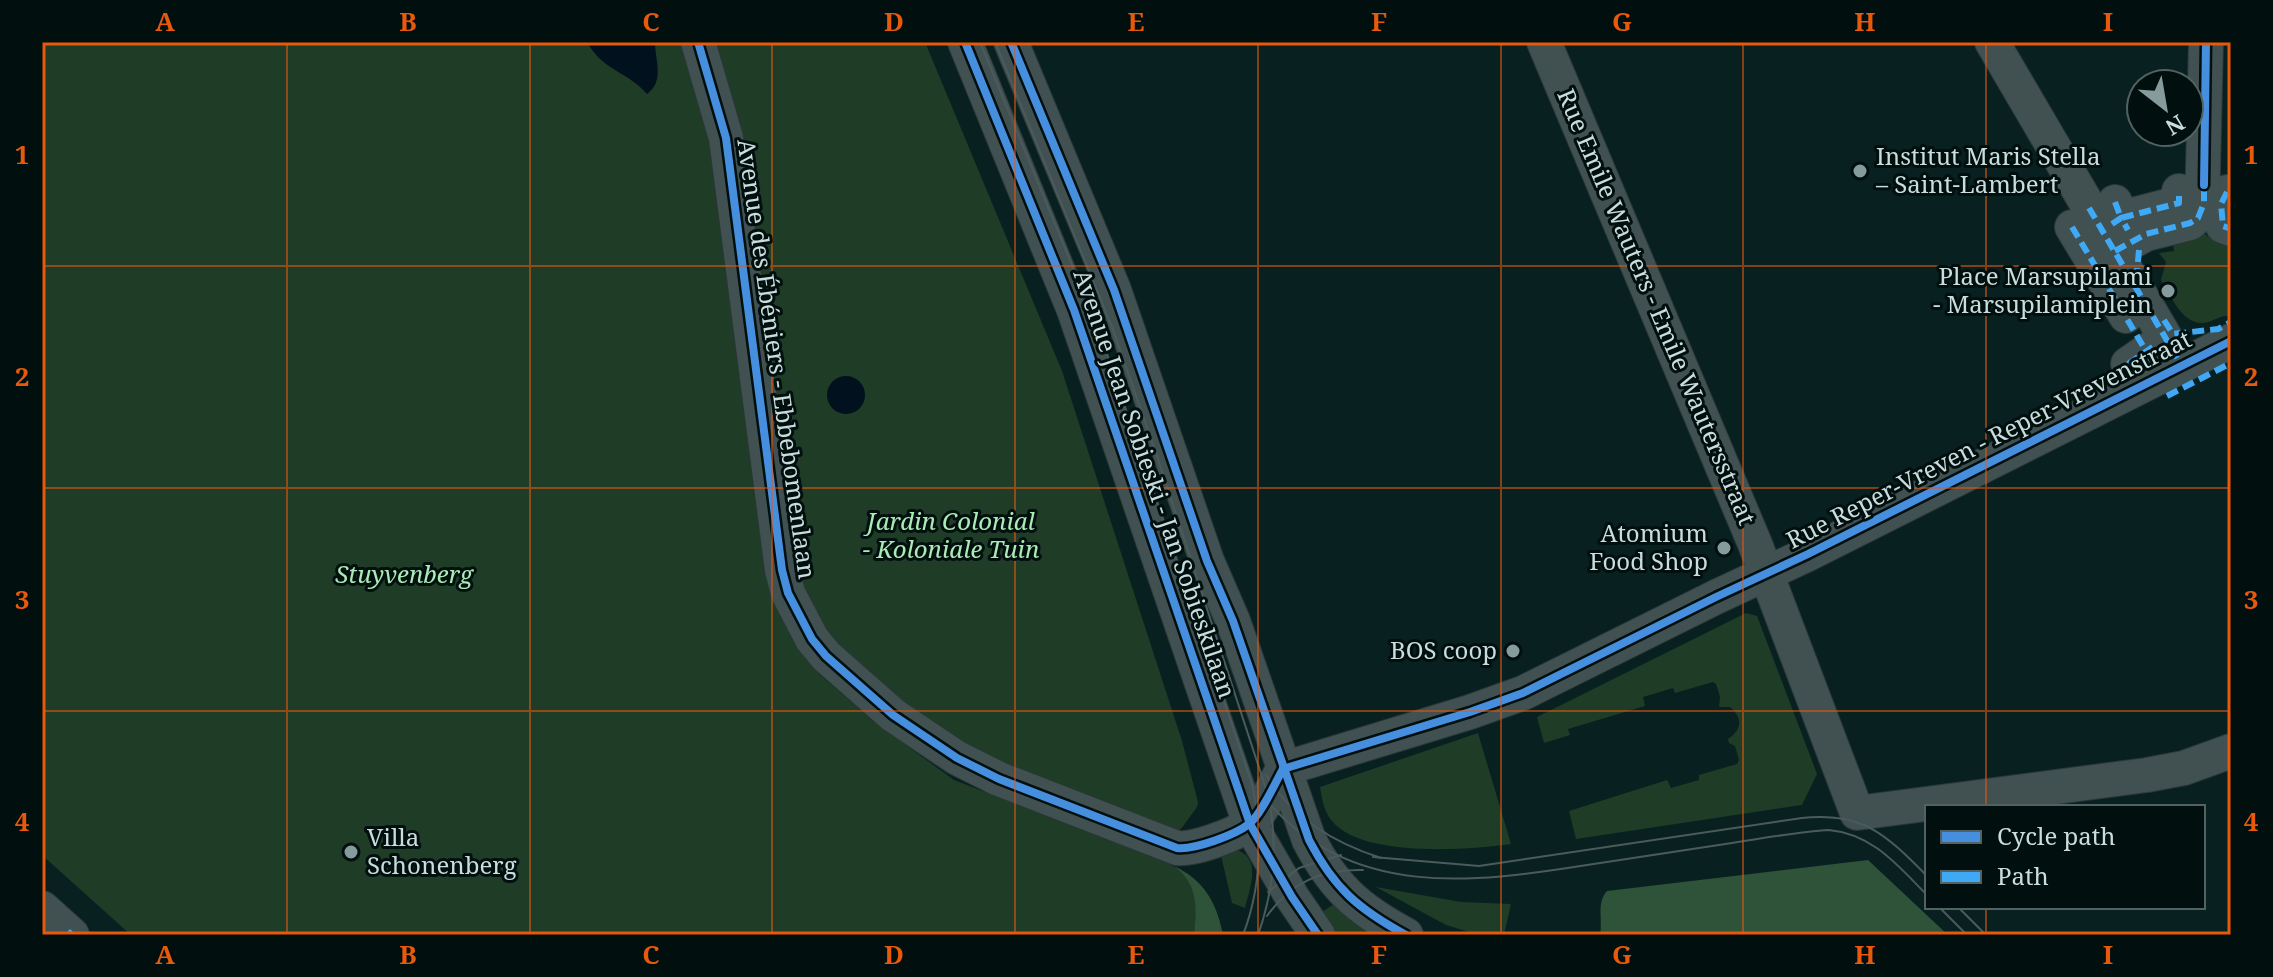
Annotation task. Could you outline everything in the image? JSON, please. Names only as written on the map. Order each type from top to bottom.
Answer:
[{"type":"street","name":"Avenue des Ébéniers - Ebbebomenlaan","points":[[698,42],[726,138],[782,570],[788,593],[812,639],[826,656],[893,715],[957,758],[999,779],[1177,848],[1205,845],[1250,824]]},
{"type":"street","name":"Avenue Jean Sobieski - Jan Sobieskilaan","points":[[965,42],[1074,310],[1250,824],[1316,934]]},
{"type":"street","name":"Avenue Jean Sobieski - Jan Sobieskilaan","points":[[1011,42],[1114,290],[1207,561],[1233,621],[1309,840],[1322,865],[1348,897],[1406,935]]},
{"type":"street","name":"Rue Emile Wauters - Emile Wautersstraat","points":[[1544,42],[1755,544],[1857,813],[2147,775],[2184,768],[2231,751]]},
{"type":"street","points":[[1992,42],[2173,334],[2218,329],[2231,322]]},
{"type":"street","points":[[2108,231],[2146,234],[2190,223],[2202,212],[2206,42]]},
{"type":"street","points":[[2108,231],[2206,204]]},
{"type":"street","points":[[2108,231],[2158,371],[2231,363]]},
{"type":"street","name":"Rue Reper-Vreven - Reper-Vrevenstraat","points":[[1283,769],[1509,699],[1765,574],[2158,371],[2231,341]]},
{"type":"street","points":[[1250,824],[1283,769]]},
{"type":"street","points":[[1284,885],[1322,865]]},
{"type":"street","points":[[42,908],[70,933]]},
{"type":"green space","name":"Stuyvenberg","points":[[42,42],[680,42],[693,73],[714,156],[734,335],[771,591],[797,645],[819,674],[874,722],[954,780],[1175,867],[1184,874],[1194,891],[1194,935],[131,935],[42,855]]},
{"type":"green space","name":"Jardin Colonial - Koloniale Tuin","points":[[714,42],[925,42],[1062,371],[1182,741],[1198,802],[1181,829],[1175,831],[998,762],[940,730],[899,702],[831,637],[801,586],[738,121]]},
{"type":"green space","points":[[2199,227],[2208,237],[2217,234],[2224,240],[2233,269],[2231,311],[2227,316],[2203,323],[2189,319],[2173,300],[2161,280],[2166,262],[2159,253],[2174,251],[2172,238]]},
{"type":"green space","points":[[1746,613],[1757,616],[1817,774],[1802,805],[1576,839],[1569,811],[1667,780],[1671,788],[1699,780],[1699,775],[1737,764],[1739,760],[1735,746],[1728,739],[1736,732],[1739,720],[1730,707],[1719,707],[1720,697],[1713,682],[1675,693],[1673,688],[1643,697],[1645,706],[1568,729],[1570,735],[1544,743],[1537,717]]},
{"type":"green space","points":[[1478,733],[1511,844],[1444,849],[1391,846],[1347,833],[1327,814],[1320,787]]},
{"type":"green space","points":[[1234,849],[1243,853],[1252,866],[1245,908],[1232,903],[1220,851]]},
{"type":"green space","points":[[1868,860],[1948,935],[1600,935],[1601,906],[1607,891]]},
{"type":"green space","points":[[1174,866],[1193,878],[1208,894],[1223,935],[1194,935],[1196,915],[1192,888]]},
{"type":"green space","points":[[1376,887],[1461,902],[1511,904],[1504,935],[1479,935],[1446,925]]},
{"type":"green space","points":[[1339,901],[1390,935],[1333,935],[1317,915]]},
{"type":"water","points":[[587,42],[655,42],[658,70],[653,89],[647,94],[600,59]]},
{"type":"water","points":[[846,376],[859,382],[865,395],[859,408],[846,414],[833,408],[827,395],[833,382]]},
{"type":"tram line","points":[[980,42],[1100,333],[1252,784],[1258,822],[1259,860],[1254,898],[1243,935]]},
{"type":"tram line","points":[[995,42],[1112,327],[1268,795],[1273,830],[1273,866],[1268,901],[1258,935]]},
{"type":"tram line","points":[[1266,775],[1288,804],[1316,827],[1347,845],[1381,858]]},
{"type":"tram line","points":[[1268,802],[1301,833],[1337,855],[1376,869],[1416,877],[1458,879],[1501,876],[1829,830],[1845,833],[1872,845],[1925,893]]},
{"type":"tram line","points":[[1373,857],[1479,866],[1823,817],[1842,819],[1872,829],[1925,874]]},
{"type":"tram line","points":[[1268,892],[1299,868],[1341,855]]},
{"type":"tram line","points":[[1267,916],[1286,894],[1309,880],[1334,872],[1363,870]]},
{"type":"tram line","points":[[1941,909],[1967,935]]},
{"type":"tram line","points":[[1960,909],[1986,935]]},
{"type":"marked path","points":[[2115,251],[2146,234],[2190,223],[2198,218],[2204,203],[2204,185]]},
{"type":"marked path","points":[[2115,202],[2121,218],[2179,203],[2179,191]]},
{"type":"marked path","points":[[2227,192],[2221,204],[2223,226],[2231,229]]},
{"type":"marked path","points":[[2089,208],[2182,366]]},
{"type":"marked path","points":[[2112,224],[2121,218],[2128,230]]},
{"type":"marked path","points":[[2072,227],[2155,366]]},
{"type":"marked path","points":[[2139,250],[2137,272],[2145,285]]},
{"type":"marked path","points":[[2164,320],[2173,334],[2218,329],[2231,322]]},
{"type":"marked path","points":[[2128,364],[2157,344]]},
{"type":"marked path","points":[[2167,396],[2231,363]]},
{"type":"marked path","points":[[68,931],[72,935]]},
{"type":"cycle path","points":[[698,42],[726,138],[782,570],[788,593],[812,639],[826,656],[893,715],[957,758],[999,779],[1177,848],[1214,841],[1249,824],[1263,806],[1283,769]]},
{"type":"cycle path","points":[[965,42],[1074,310],[1250,824],[1318,935]]},
{"type":"cycle path","points":[[1011,42],[1114,290],[1207,561],[1233,621],[1309,840],[1318,857],[1349,896],[1406,935]]},
{"type":"cycle path","points":[[2204,185],[2206,42]]},
{"type":"cycle path","points":[[1283,769],[1523,693],[1808,554],[2231,341]]},
{"type":"place","name":"Institut Maris Stella – Saint-Lambert","points":[[1860,171]]},
{"type":"place","name":"Place Marsupilami - Marsupilamiplein","points":[[2168,291]]},
{"type":"place","name":"Atomium Food Shop","points":[[1724,548]]},
{"type":"place","name":"BOS coop","points":[[1513,651]]},
{"type":"place","name":"Villa Schonenberg","points":[[351,852]]}]
